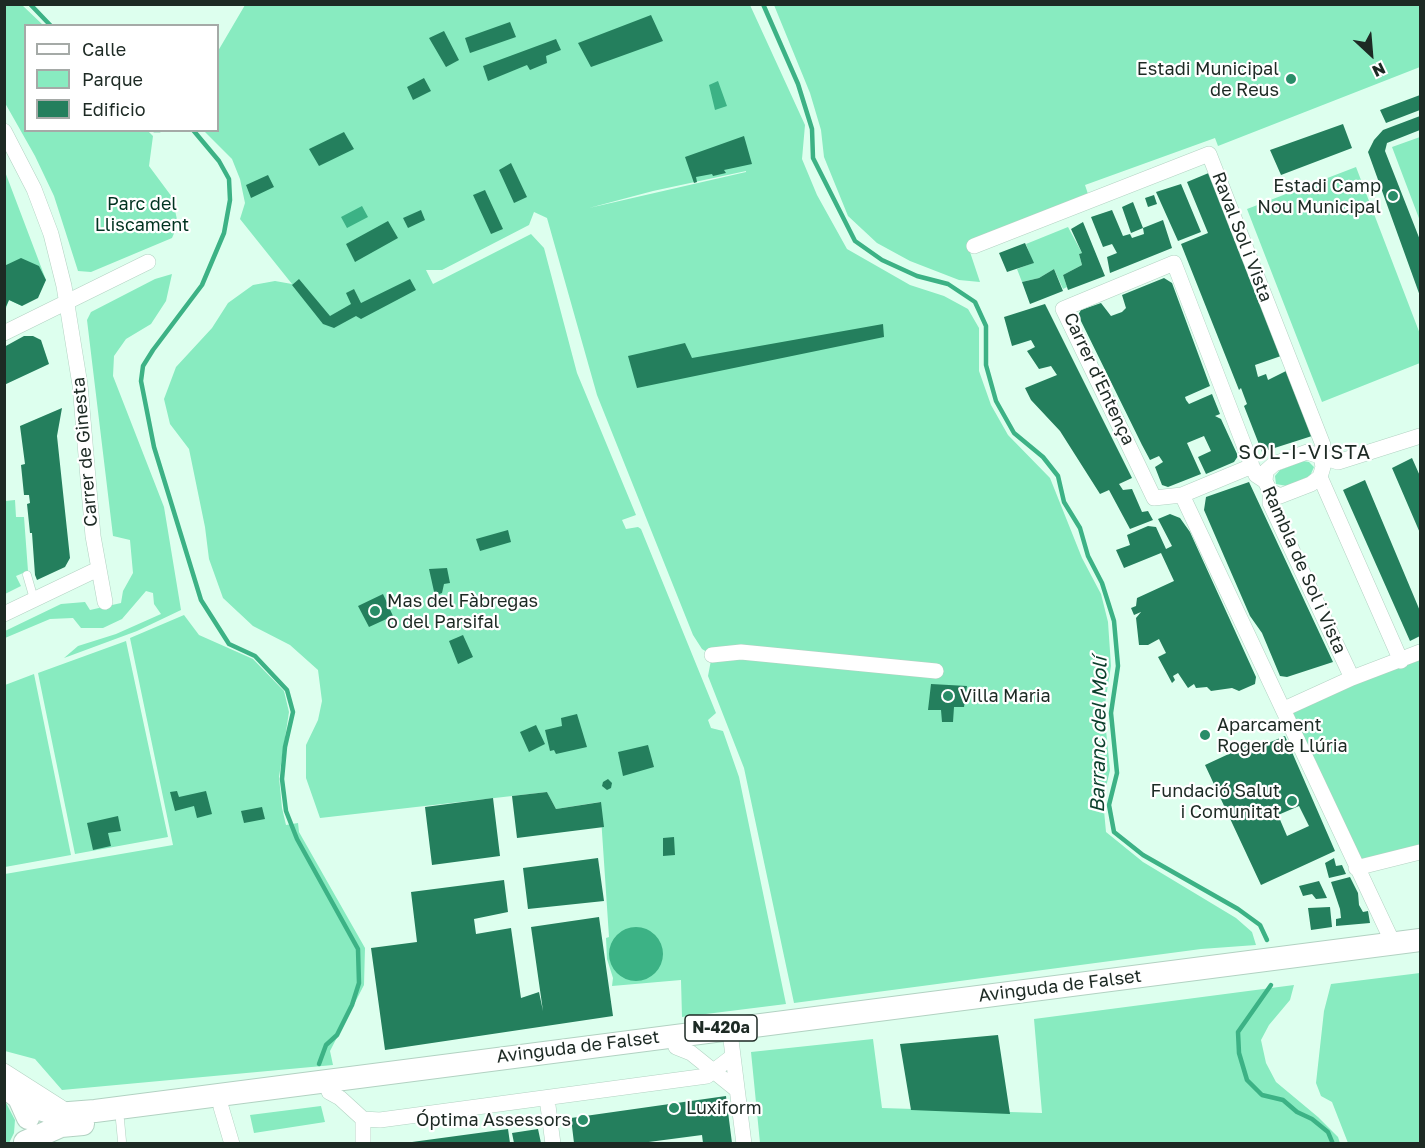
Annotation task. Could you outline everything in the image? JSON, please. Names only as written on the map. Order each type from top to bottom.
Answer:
[{"type":"main road","name":"Avinguda de Falset","points":[[25,1143],[61,1126],[96,1117],[1420,940]]},
{"type":"main road","name":"Avinguda de Falset","points":[[23,1104],[56,1114],[96,1117],[121,1130],[220,1107],[329,1092],[676,1047],[732,1048],[1420,952]]},
{"type":"main road","name":"N-420a","points":[[4,1086],[23,1104],[28,1125],[25,1143]]},
{"type":"main road","points":[[49,1143],[96,1117]]},
{"type":"street","name":"Carrer de Ginesta","points":[[4,131],[34,189],[47,225],[66,302],[80,385],[98,569],[105,602]]},
{"type":"street","name":"Raval Sol i Vista","points":[[974,246],[1209,154],[1323,446],[1321,456]]},
{"type":"street","points":[[4,333],[148,262]]},
{"type":"street","name":"Rambla de Sol i Vista","points":[[1114,287],[1174,263],[1252,466],[1256,475],[1268,486],[1270,503],[1352,678]]},
{"type":"street","name":"Carrer d'Entença","points":[[1114,287],[1063,309],[1154,498],[1182,495]]},
{"type":"street","points":[[1321,456],[1323,467],[1320,477],[1311,484],[1280,496],[1268,486],[1266,471],[1274,464],[1307,452],[1321,456],[1338,462],[1419,441]]},
{"type":"street","points":[[1252,466],[1182,495],[1393,943]]},
{"type":"street","points":[[1320,477],[1401,661]]},
{"type":"street","points":[[4,614],[98,569]]},
{"type":"street","points":[[712,655],[741,652],[761,653],[936,671]]},
{"type":"street","points":[[1284,709],[1352,678],[1420,652]]},
{"type":"street","points":[[1356,868],[1420,852]]},
{"type":"street","points":[[676,1047],[691,1053],[737,1090]]},
{"type":"street","points":[[329,1092],[340,1098],[363,1119],[380,1120],[707,1076],[714,1072],[732,1048]]},
{"type":"street","points":[[732,1048],[744,1143]]},
{"type":"street","points":[[4,1071],[59,1108],[96,1117]]},
{"type":"street","points":[[547,1098],[553,1143]]},
{"type":"street","points":[[220,1107],[232,1143]]},
{"type":"street","points":[[363,1119],[363,1143]]},
{"type":"lane","points":[[27,575],[34,599]]},
{"type":"green space","name":"Parc del Lliscament","points":[[4,5],[22,5],[42,24],[24,24],[24,132],[149,132],[153,136],[149,166],[172,197],[178,224],[172,238],[91,272],[78,271],[54,196],[35,156],[5,103]]},
{"type":"green space","points":[[245,5],[750,5],[805,125],[802,159],[817,195],[847,249],[910,285],[944,296],[968,309],[979,328],[979,371],[991,405],[1008,435],[1050,478],[1082,558],[1101,594],[1108,622],[1111,666],[1104,710],[1110,770],[1103,800],[1106,832],[1143,862],[1236,918],[1252,932],[1256,945],[1201,949],[794,1003],[744,768],[708,676],[712,655],[702,649],[693,635],[597,395],[547,218],[534,212],[529,225],[442,270],[426,270],[433,284],[531,234],[544,248],[577,373],[636,515],[622,520],[626,529],[638,527],[641,529],[716,713],[708,720],[711,728],[723,731],[739,777],[786,1004],[682,1017],[681,980],[612,986],[613,978],[607,959],[606,938],[609,937],[600,802],[556,809],[547,792],[320,818],[306,778],[306,745],[318,720],[322,701],[318,670],[290,645],[253,626],[223,598],[209,559],[189,449],[170,424],[164,399],[176,367],[212,328],[228,303],[253,285],[275,281],[292,284],[240,219],[245,203],[240,179],[232,159],[205,132],[219,132],[219,49]],"holes":[[[746,171],[746,172],[589,208],[653,191]]]},
{"type":"green space","points":[[774,5],[1420,5],[1420,67],[1218,146],[1215,138],[1085,185],[1088,194],[967,243],[980,282],[959,280],[910,261],[877,243],[848,216],[824,157],[821,130],[810,93]]},
{"type":"green space","points":[[1420,137],[1420,221],[1392,147]]},
{"type":"green space","points":[[1356,167],[1420,334],[1420,363],[1322,402],[1247,209]]},
{"type":"green space","points":[[4,169],[46,280],[22,306],[9,300],[5,311]]},
{"type":"green space","points":[[1068,227],[1082,253],[1079,254],[1082,265],[1063,275],[1067,287],[1063,289],[1054,269],[1039,278],[1022,282],[1017,269],[1033,263],[1026,244]]},
{"type":"green space","points":[[172,274],[166,301],[151,324],[126,339],[114,356],[113,376],[164,507],[181,610],[137,631],[64,658],[78,646],[116,634],[161,614],[154,604],[153,593],[146,591],[122,619],[103,628],[81,628],[73,618],[50,619],[5,638],[5,631],[61,604],[85,602],[90,610],[121,603],[123,591],[133,573],[130,540],[113,536],[87,320],[91,312],[155,279]]},
{"type":"green space","points":[[1303,461],[1309,462],[1314,467],[1310,476],[1287,486],[1276,484],[1275,476],[1280,470]]},
{"type":"green space","points":[[15,500],[16,517],[24,517],[28,571],[16,576],[21,586],[5,594],[5,501]]},
{"type":"green space","points":[[184,615],[199,635],[253,659],[284,691],[289,712],[279,777],[286,825],[298,823],[299,832],[365,948],[364,985],[330,1051],[333,1065],[62,1090],[35,1059],[5,1051],[5,874],[173,845],[130,638]]},
{"type":"green space","points":[[126,641],[168,837],[75,854],[38,673]]},
{"type":"green space","points":[[1420,652],[1420,852],[1356,868],[1284,709]]},
{"type":"green space","points":[[34,674],[71,855],[5,867],[5,685]]},
{"type":"green space","points":[[1420,973],[1420,1143],[1348,1143],[1332,1102],[1321,1096],[1316,1083],[1324,1011],[1331,984]]},
{"type":"green space","points":[[1294,985],[1290,1000],[1269,1025],[1261,1040],[1266,1063],[1276,1082],[1318,1117],[1338,1137],[1340,1143],[760,1143],[751,1052],[873,1039],[882,1108],[1042,1113],[1034,1019]]},
{"type":"green space","points":[[5,1101],[15,1120],[14,1133],[9,1143],[5,1143]]},
{"type":"green space","points":[[321,1106],[325,1122],[254,1133],[250,1115]]},
{"type":"shaded area","points":[[718,81],[727,106],[715,110],[709,85]]},
{"type":"shaded area","points":[[362,206],[368,217],[347,228],[341,217]]},
{"type":"shaded area","points":[[631,927],[641,927],[651,931],[659,939],[663,954],[659,969],[651,977],[641,981],[631,981],[621,977],[613,969],[609,959],[609,949],[613,939],[621,931]]},
{"type":"building","points":[[651,15],[663,41],[591,67],[578,43]]},
{"type":"building","points":[[510,22],[516,37],[470,53],[465,38]]},
{"type":"building","points":[[444,31],[459,60],[446,67],[429,38]]},
{"type":"building","points":[[556,39],[561,50],[546,56],[547,63],[530,70],[527,65],[488,81],[483,66]]},
{"type":"building","points":[[424,78],[431,91],[413,100],[407,87]]},
{"type":"building","points":[[1420,95],[1420,110],[1386,123],[1380,110]]},
{"type":"building","name":"Estadi Camp Nou Municipal","points":[[1420,116],[1420,130],[1387,143],[1385,151],[1420,240],[1420,296],[1368,152],[1374,140],[1383,130]]},
{"type":"building","points":[[1343,124],[1352,148],[1281,175],[1270,150]]},
{"type":"building","points":[[344,132],[354,149],[319,166],[309,149]]},
{"type":"building","points":[[744,136],[752,164],[724,170],[726,173],[696,177],[697,182],[694,183],[685,157]]},
{"type":"building","points":[[511,163],[527,197],[514,203],[499,170]]},
{"type":"building","points":[[1211,172],[1281,356],[1255,365],[1258,377],[1266,374],[1268,380],[1288,370],[1312,436],[1262,452],[1244,406],[1247,404],[1241,388],[1239,390],[1181,244],[1208,233],[1187,182]]},
{"type":"building","points":[[268,175],[274,187],[251,198],[246,185]]},
{"type":"building","points":[[1181,184],[1201,232],[1178,241],[1156,192]]},
{"type":"building","points":[[485,190],[503,229],[491,234],[473,195]]},
{"type":"building","points":[[1154,195],[1157,204],[1148,207],[1145,198]]},
{"type":"building","points":[[1133,202],[1143,228],[1131,233],[1122,207]]},
{"type":"building","points":[[421,210],[425,220],[408,228],[403,218]]},
{"type":"building","points":[[1112,210],[1123,236],[1130,234],[1132,238],[1144,234],[1143,228],[1163,220],[1172,248],[1110,273],[1107,257],[1117,253],[1112,244],[1103,247],[1091,217]]},
{"type":"building","points":[[388,221],[398,238],[355,262],[346,244]]},
{"type":"building","points":[[1083,222],[1105,276],[1068,290],[1063,275],[1082,265],[1079,254],[1082,253],[1071,229]]},
{"type":"building","points":[[1025,243],[1034,263],[1007,272],[999,253]]},
{"type":"building","points":[[21,258],[39,266],[46,280],[38,298],[22,306],[9,300],[4,311],[4,266]]},
{"type":"building","points":[[1054,269],[1063,291],[1030,304],[1022,282],[1039,278]]},
{"type":"building","points":[[1164,278],[1172,283],[1210,386],[1185,397],[1186,400],[1189,404],[1212,394],[1220,414],[1215,416],[1221,419],[1238,456],[1234,462],[1206,474],[1198,457],[1211,451],[1204,436],[1187,443],[1201,474],[1168,487],[1162,485],[1155,467],[1163,462],[1159,456],[1150,460],[1078,315],[1081,310],[1101,303],[1111,316],[1122,312],[1126,308],[1122,295]]},
{"type":"building","points":[[299,279],[330,316],[351,304],[346,293],[354,289],[361,303],[410,279],[416,290],[361,319],[356,316],[334,328],[323,324],[292,285]]},
{"type":"building","points":[[1045,304],[1132,478],[1119,484],[1123,490],[1132,489],[1142,512],[1148,511],[1153,520],[1130,529],[1109,490],[1100,494],[1060,431],[1031,400],[1025,388],[1057,375],[1051,366],[1039,369],[1027,351],[1035,347],[1031,340],[1012,346],[1004,317]]},
{"type":"building","points":[[883,324],[884,337],[637,388],[628,356],[685,343],[692,358]]},
{"type":"building","points":[[24,336],[33,336],[41,340],[49,364],[4,385],[4,347]]},
{"type":"building","points":[[62,408],[57,436],[70,558],[65,567],[37,580],[27,504],[30,503],[29,495],[24,495],[21,465],[25,464],[20,426]]},
{"type":"building","points":[[1412,458],[1420,476],[1420,533],[1392,468]]},
{"type":"building","points":[[1365,480],[1420,611],[1420,636],[1410,641],[1343,490]]},
{"type":"building","points":[[1249,482],[1333,662],[1287,677],[1280,676],[1262,633],[1250,616],[1204,510],[1206,497]]},
{"type":"building","points":[[1170,514],[1180,518],[1190,532],[1256,677],[1255,684],[1239,691],[1232,688],[1211,691],[1207,687],[1196,688],[1194,684],[1188,688],[1178,673],[1173,676],[1175,680],[1172,683],[1158,657],[1166,653],[1159,639],[1148,645],[1139,645],[1136,618],[1141,612],[1134,615],[1131,608],[1136,606],[1137,598],[1174,581],[1161,553],[1124,568],[1116,550],[1130,545],[1127,535],[1148,526],[1156,527],[1166,549],[1172,546],[1158,519]]},
{"type":"building","points":[[508,530],[511,542],[480,551],[476,539]]},
{"type":"building","points":[[447,568],[450,583],[444,584],[442,593],[435,596],[429,569]]},
{"type":"building","name":"Mas del Fàbregas o del Parsifal","points":[[383,594],[393,616],[369,627],[358,606]]},
{"type":"building","points":[[463,635],[473,657],[458,664],[449,641]]},
{"type":"building","name":"Villa Maria","points":[[931,684],[967,686],[964,707],[954,707],[953,722],[942,722],[941,710],[928,710]]},
{"type":"building","points":[[577,714],[587,747],[556,754],[554,750],[550,751],[545,730],[562,726],[561,718]]},
{"type":"building","points":[[536,725],[545,744],[529,752],[520,732]]},
{"type":"building","points":[[1285,736],[1335,851],[1261,885],[1205,765],[1246,746],[1249,751]],"holes":[[[1299,806],[1309,826],[1287,836],[1278,815]]]},
{"type":"building","points":[[648,745],[654,767],[623,776],[618,752]]},
{"type":"building","points":[[608,779],[612,783],[611,788],[607,790],[602,786],[603,782]]},
{"type":"building","points":[[177,791],[179,797],[206,791],[212,814],[197,818],[194,806],[175,811],[170,792]]},
{"type":"building","points":[[547,792],[556,809],[601,802],[604,827],[517,838],[512,796]]},
{"type":"building","points":[[493,798],[500,856],[432,865],[425,807]]},
{"type":"building","points":[[262,807],[265,819],[244,823],[241,811]]},
{"type":"building","points":[[118,816],[121,831],[108,833],[111,846],[93,850],[87,823]]},
{"type":"building","points":[[674,837],[675,855],[663,856],[663,838]]},
{"type":"building","points":[[598,858],[604,901],[528,909],[523,868]]},
{"type":"building","points":[[1334,858],[1336,866],[1342,865],[1346,874],[1329,878],[1325,863]]},
{"type":"building","points":[[1350,877],[1358,893],[1359,905],[1363,912],[1368,911],[1370,923],[1336,926],[1336,919],[1341,918],[1340,909],[1331,882]]},
{"type":"building","points":[[504,880],[508,912],[474,919],[476,934],[511,928],[521,998],[539,992],[543,1011],[531,927],[599,917],[613,1016],[385,1050],[371,948],[417,942],[411,892]]},
{"type":"building","points":[[1319,881],[1327,898],[1316,899],[1312,894],[1303,896],[1299,886]]},
{"type":"building","points":[[1330,907],[1332,927],[1311,930],[1308,908]]},
{"type":"building","points":[[998,1035],[1010,1114],[911,1110],[900,1044]]},
{"type":"building","points":[[726,1096],[732,1143],[703,1143],[702,1135],[641,1143],[574,1143],[571,1118]]},
{"type":"building","points":[[508,1129],[510,1143],[412,1143],[412,1142]]},
{"type":"building","points":[[538,1129],[541,1143],[514,1143],[512,1133]]},
{"type":"waterway","points":[[30,4],[49,24]]},
{"type":"waterway","name":"Barranc del Molí","points":[[763,4],[798,84],[812,129],[813,158],[855,241],[882,260],[917,276],[948,284],[975,302],[986,326],[986,365],[996,401],[1014,433],[1043,457],[1058,476],[1064,502],[1080,528],[1088,556],[1102,583],[1114,621],[1118,666],[1111,713],[1117,773],[1109,805],[1114,832],[1143,855],[1238,909],[1260,925],[1267,940]]},
{"type":"waterway","points":[[195,132],[219,161],[229,179],[230,200],[224,233],[202,285],[153,350],[143,366],[141,381],[154,447],[201,600],[229,644],[255,656],[287,690],[293,712],[285,747],[282,779],[286,811],[297,839],[358,949],[359,983],[352,1005],[337,1035],[326,1045],[319,1064]]},
{"type":"waterway","name":"Barranc del Molí","points":[[1271,985],[1238,1032],[1239,1053],[1247,1080],[1262,1095],[1283,1100],[1297,1112],[1312,1119],[1328,1132],[1333,1144]]},
{"type":"place","name":"Estadi Municipal de Reus","points":[[1291,79]]},
{"type":"place","name":"Estadi Camp Nou Municipal","points":[[1393,196]]},
{"type":"place","name":"Mas del Fàbregas o del Parsifal","points":[[375,611]]},
{"type":"place","name":"Villa Maria","points":[[948,696]]},
{"type":"place","name":"Aparcament Roger de Llúria","points":[[1205,735]]},
{"type":"place","name":"Fundació Salut i Comunitat","points":[[1292,801]]},
{"type":"place","name":"Luxiform","points":[[674,1108]]},
{"type":"place","name":"Óptima Assessors","points":[[583,1120]]},
{"type":"district","name":"SOL-I-VISTA","points":[[1305,453]]}]
